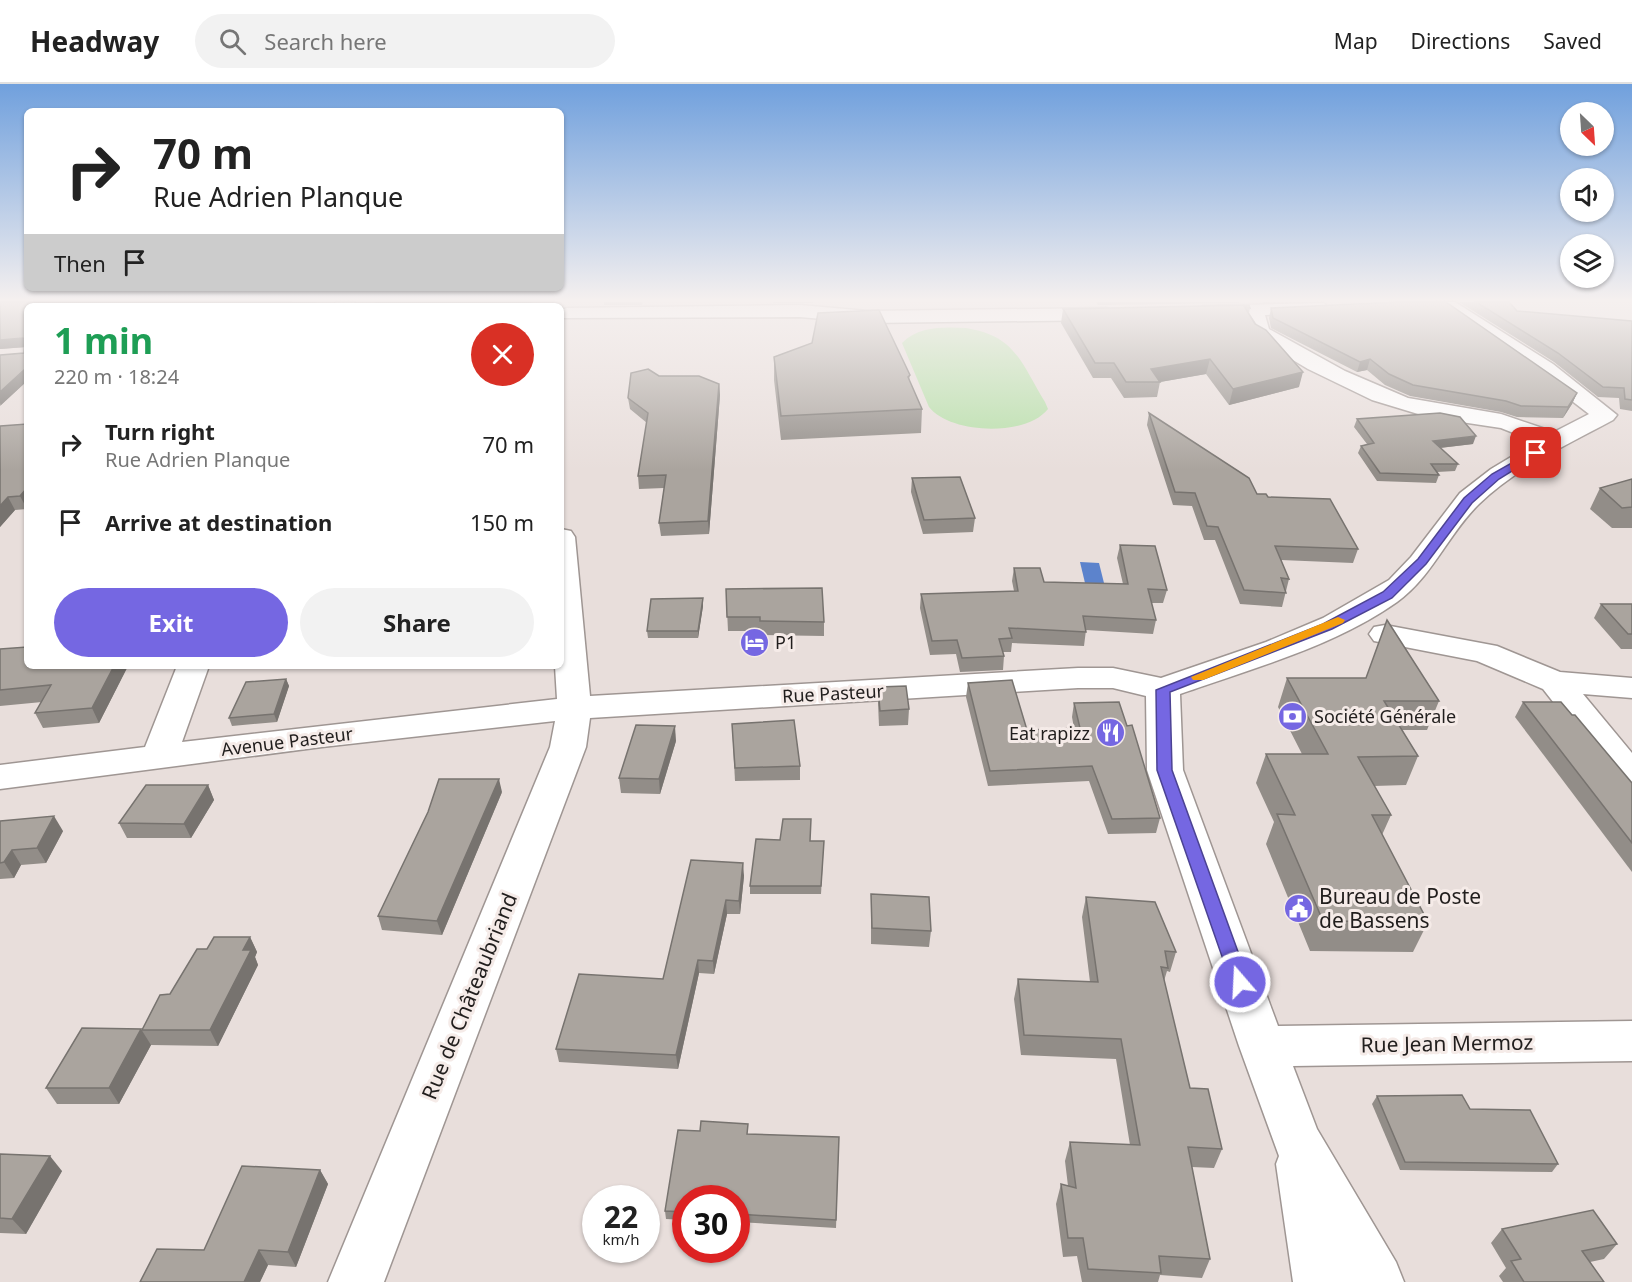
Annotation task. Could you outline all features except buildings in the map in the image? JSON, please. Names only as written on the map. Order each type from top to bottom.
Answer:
[{"type":"street","points":[[1305,358],[1371,390],[1417,408],[1510,424],[1557,442]]},
{"type":"street","points":[[1376,1282],[1297,1141],[1262,1046],[1165,770],[1163,690],[1327,627],[1388,595],[1422,562],[1468,501],[1495,477],[1557,442],[1614,416],[1528,358]]},
{"type":"street","name":"Rue de Châteaubriand","points":[[356,1282],[568,747],[574,708],[564,576]]},
{"type":"street","points":[[1385,634],[1486,653],[1555,682],[1632,688]]},
{"type":"street","points":[[158,758],[191,669]]},
{"type":"street","name":"Rue Pasteur","points":[[574,708],[1078,678],[1113,678],[1163,690]]},
{"type":"street","points":[[1555,682],[1632,777]]},
{"type":"street","name":"Avenue Pasteur","points":[[0,777],[574,708]]},
{"type":"street","name":"Rue Jean Mermoz","points":[[1262,1046],[1632,1041]]},
{"type":"street","points":[[1297,1141],[1321,1282]]},
{"type":"green space","points":[[908,358],[1019,358],[1048,409],[1037,418],[1023,424],[988,429],[953,423],[939,416],[929,407]]},
{"type":"water","points":[[1080,562],[1099,563],[1104,583],[1085,583]]},
{"type":"slow traffic","points":[[1198,677],[1327,627],[1338,620]]},
{"type":"place","name":"P1","points":[[754,642]]},
{"type":"place","name":"Société Générale","points":[[1293,716]]},
{"type":"place","name":"Eat rapizz","points":[[1111,733]]},
{"type":"place","name":"Bureau de Poste de Bassens","points":[[1298,908]]},
{"type":"route","points":[[1240,982],[1165,770],[1163,690],[1327,627],[1388,595],[1422,562],[1468,501],[1495,477],[1536,453]]}]
